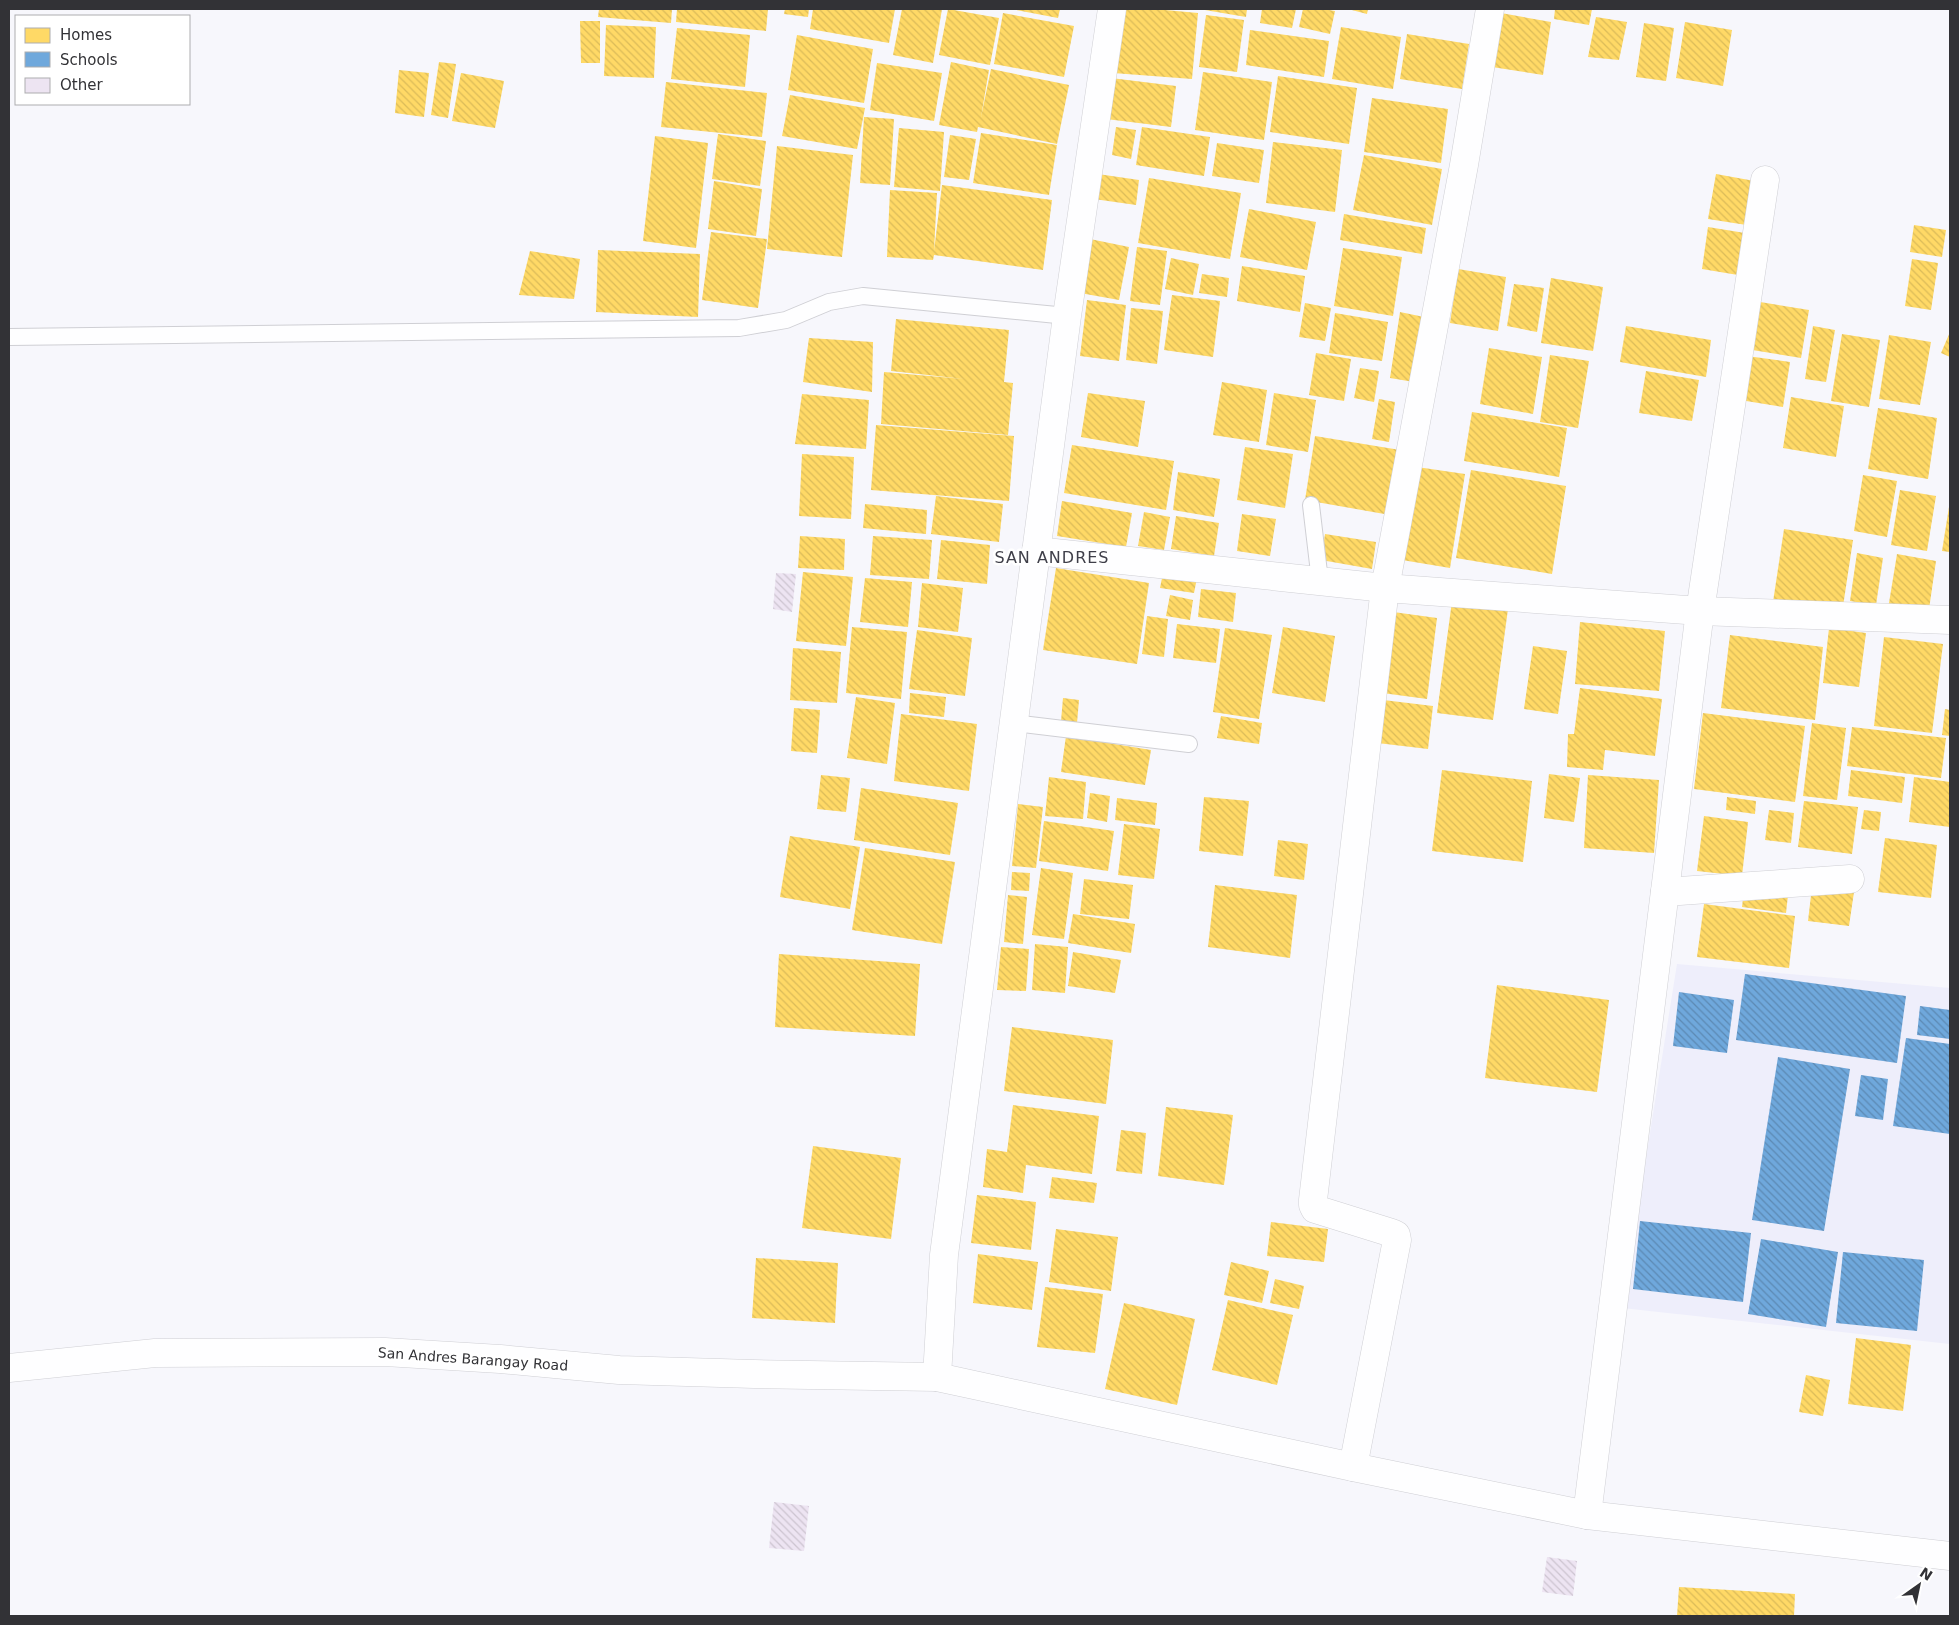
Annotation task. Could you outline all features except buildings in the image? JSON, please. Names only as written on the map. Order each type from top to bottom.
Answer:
[{"type":"street","points":[[937,1377],[944,1255],[1067,316],[1112,9]]},
{"type":"street","points":[[1353,1467],[1397,1240],[1396,1235],[1392,1233],[1315,1209],[1313,1200],[1385,588],[1462,175],[1490,9]]},
{"type":"street","points":[[1587,1515],[1700,611],[1765,180]]},
{"type":"street","points":[[1036,551],[1385,588],[1700,611],[1950,620]]},
{"type":"street","points":[[1665,892],[1850,879]]},
{"type":"street","name":"San Andres Barangay Road","points":[[9,1368],[155,1353],[385,1352],[500,1359],[619,1370],[937,1377],[1353,1467],[1587,1515],[1950,1556]]},
{"type":"lane","points":[[9,338],[739,328],[786,320],[829,302],[863,296],[1067,316]]},
{"type":"lane","points":[[1311,505],[1320,581]]},
{"type":"lane","points":[[1014,723],[1189,744]]},
{"type":"shaded area","points":[[1677,964],[1950,988],[1950,1344],[1622,1308]]},
{"type":"district","name":"SAN ANDRES","points":[[1052,557]]}]
